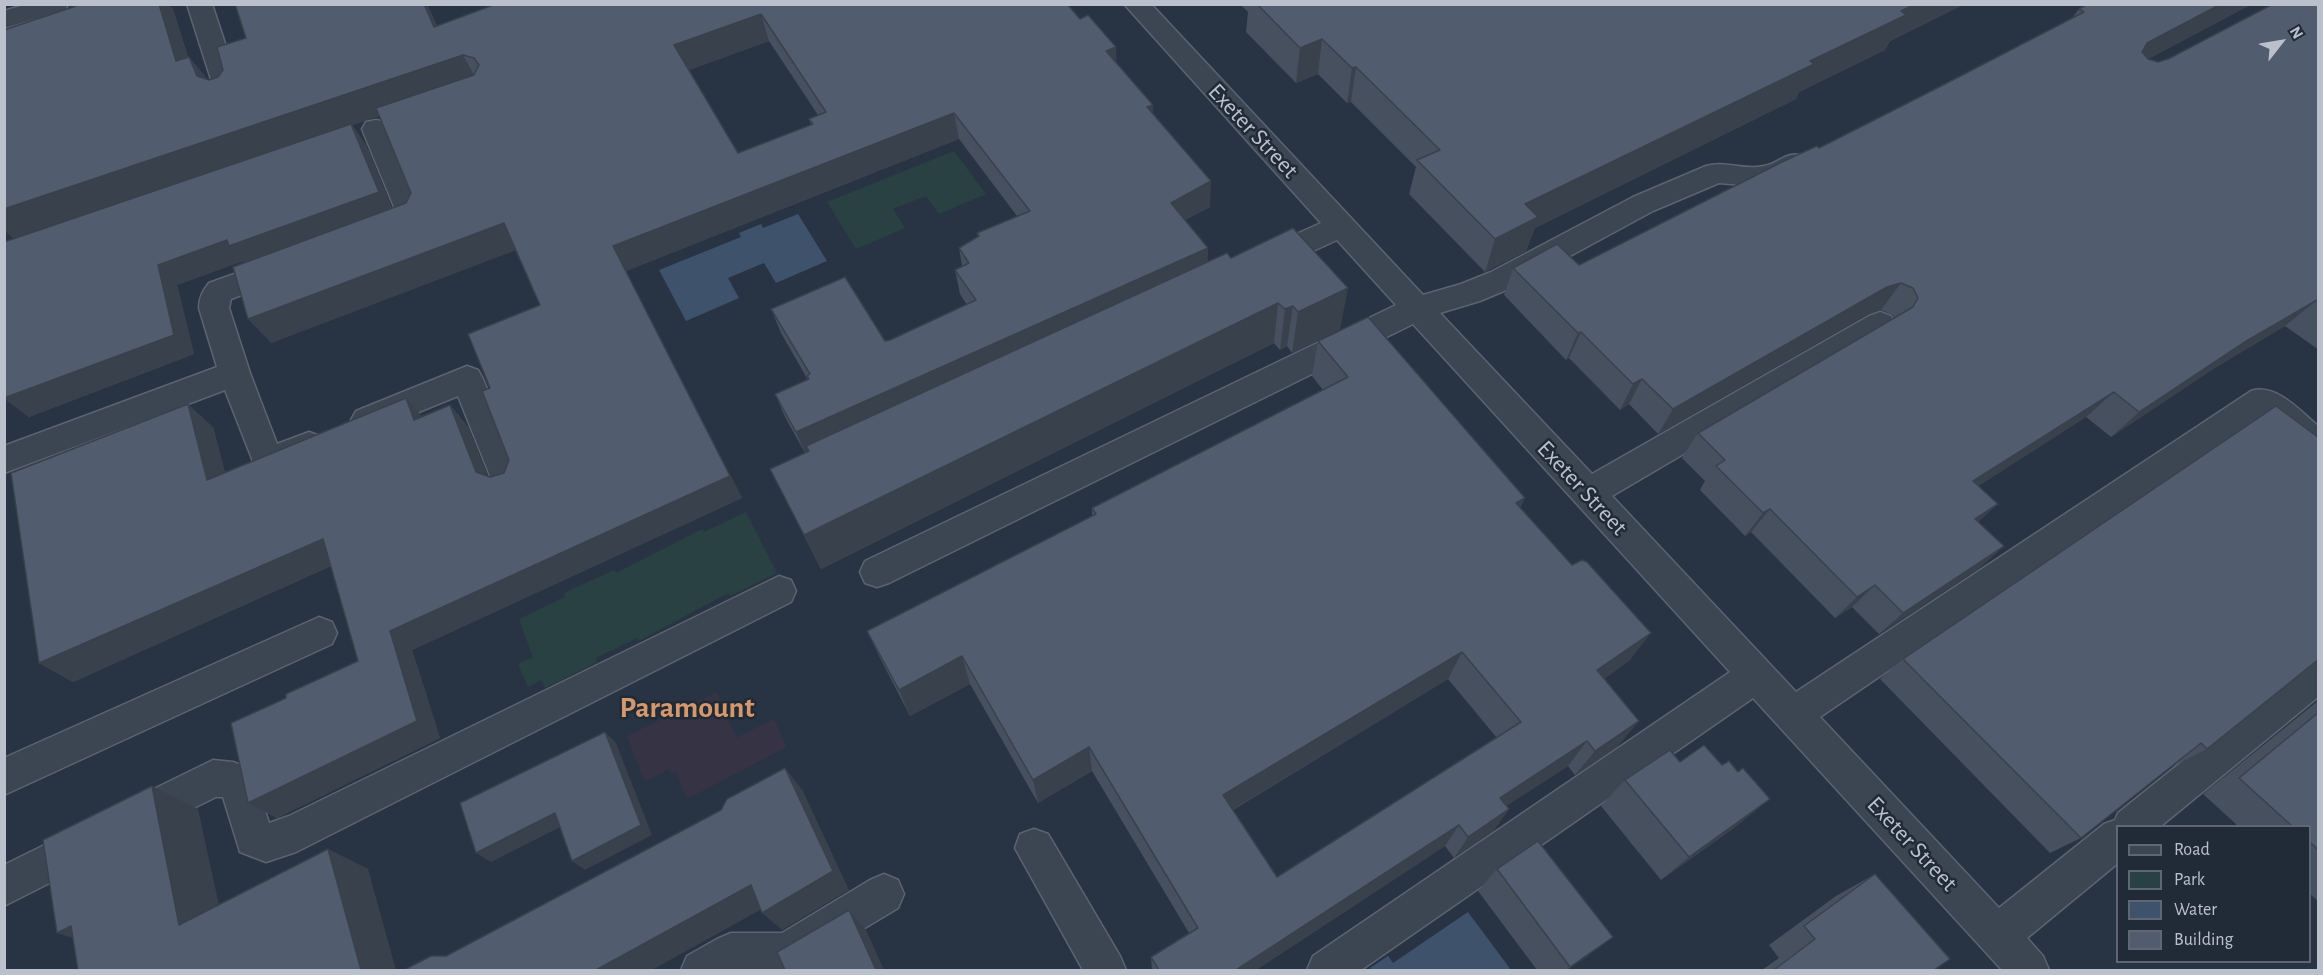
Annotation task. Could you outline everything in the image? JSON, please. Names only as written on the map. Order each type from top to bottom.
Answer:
[{"type":"street","points":[[4,20],[56,4]]},
{"type":"street","points":[[199,4],[229,95]]},
{"type":"street","name":"Exeter Street","points":[[1136,4],[2029,970]]},
{"type":"street","points":[[359,239],[413,219],[376,129]]},
{"type":"street","points":[[877,572],[1417,308],[1469,293],[1501,280],[1643,204],[1716,173],[1767,177],[1816,153]]},
{"type":"street","points":[[1244,271],[1340,226]]},
{"type":"street","points":[[306,259],[220,291],[214,299],[214,308],[234,373],[266,454],[276,459],[466,379],[509,483]]},
{"type":"street","points":[[1588,493],[1881,324]]},
{"type":"street","points":[[4,460],[234,373]]},
{"type":"street","points":[[1792,715],[2262,400],[2319,444]]},
{"type":"street","points":[[4,886],[213,778],[233,780],[241,791],[254,837],[266,843],[296,833],[779,591]]},
{"type":"street","points":[[4,777],[320,633]]},
{"type":"street","points":[[1327,970],[1756,675]]},
{"type":"street","points":[[2133,825],[2319,675]]},
{"type":"street","points":[[1997,936],[2116,840]]},
{"type":"street","points":[[1034,848],[1106,970]]},
{"type":"street","points":[[701,970],[731,953],[787,962],[884,894]]},
{"type":"shaded area","points":[[717,692],[736,738],[774,719],[787,747],[687,799],[676,772],[671,774],[669,769],[645,782],[627,736]]},
{"type":"green space","points":[[954,151],[986,194],[939,214],[926,196],[893,209],[905,228],[856,249],[827,202]]},
{"type":"green space","points":[[746,512],[777,573],[730,596],[728,593],[639,641],[637,638],[596,658],[597,662],[545,688],[541,680],[528,687],[518,664],[533,657],[519,619],[565,597],[564,593],[614,570],[616,573],[702,529],[704,532]]},
{"type":"water","points":[[798,214],[827,261],[776,283],[764,263],[728,278],[739,298],[686,321],[659,270],[741,237],[739,233],[761,224],[763,228]]},
{"type":"water","points":[[1468,912],[1511,970],[1372,970],[1370,968],[1388,956],[1393,963]]},
{"type":"building","points":[[82,4],[159,4],[176,61],[189,57],[197,76],[209,80],[218,77],[223,70],[217,47],[246,38],[235,4],[424,4],[434,27],[496,4],[1067,4],[1080,19],[1088,15],[1116,47],[1106,51],[1153,105],[1147,107],[1211,181],[1171,203],[1208,248],[796,432],[775,394],[809,379],[807,376],[810,374],[771,309],[845,277],[885,341],[890,340],[976,300],[955,270],[969,263],[959,248],[979,236],[977,233],[1030,211],[954,113],[613,246],[730,476],[390,631],[417,721],[248,803],[231,723],[286,698],[286,694],[358,661],[323,539],[39,663],[11,473],[188,404],[207,480],[406,398],[414,420],[450,405],[476,472],[490,477],[504,473],[509,460],[482,391],[490,388],[468,334],[540,305],[504,223],[248,319],[233,267],[406,203],[411,193],[376,108],[474,75],[479,65],[474,58],[463,55],[4,209],[4,30]],"holes":[[[761,14],[826,112],[809,119],[813,124],[738,153],[674,45]]]},
{"type":"building","points":[[1257,4],[1915,4],[1901,11],[1906,15],[1810,61],[1814,64],[1525,204],[1538,217],[1495,239],[1417,160],[1440,150],[1356,67],[1352,68],[1322,39],[1300,48]]},
{"type":"building","points":[[2088,4],[2221,4],[2147,43],[2142,52],[2148,59],[2158,62],[2168,59],[2273,4],[2319,4],[2319,301],[2317,300],[2243,343],[2139,412],[2114,392],[1973,481],[1998,504],[1975,519],[2004,546],[1903,613],[1875,585],[1857,597],[1770,509],[1763,513],[1716,466],[1725,460],[1698,433],[1913,307],[1918,298],[1913,288],[1901,283],[1887,287],[1673,409],[1642,379],[1633,384],[1513,268],[1557,244],[1579,265],[1784,161],[1817,146],[1819,148],[1945,84],[2084,12],[2079,9]]},
{"type":"building","points":[[351,124],[379,192],[229,246],[227,240],[158,265],[174,335],[4,398],[4,242]]},
{"type":"building","points":[[1293,228],[1348,288],[1298,312],[1293,306],[1285,309],[1278,303],[804,535],[770,469],[809,451],[806,446],[1227,253],[1231,258]]},
{"type":"building","points":[[1368,317],[1525,498],[1516,503],[1572,565],[1582,560],[1587,562],[1651,633],[1597,670],[1639,721],[1595,751],[1587,741],[1500,798],[1509,809],[1468,837],[1459,825],[1236,970],[1159,970],[1151,957],[1198,928],[1089,747],[1033,780],[962,656],[899,690],[867,631],[1096,514],[1092,508],[1348,377],[1318,341]],"holes":[[[1462,652],[1521,722],[1277,877],[1223,795]]]},
{"type":"building","points":[[2276,406],[2319,438],[2319,659],[2207,749],[2201,743],[2081,838],[1903,659]]},
{"type":"building","points":[[2319,712],[2319,851],[2311,843],[2311,825],[2291,825],[2239,778]]},
{"type":"building","points":[[605,732],[641,825],[572,861],[555,813],[476,853],[460,803]]},
{"type":"building","points":[[1704,745],[1722,765],[1729,761],[1738,772],[1743,768],[1770,799],[1689,857],[1625,780],[1670,750],[1680,762]]},
{"type":"building","points":[[785,768],[833,871],[762,913],[751,885],[596,970],[404,970],[431,956],[446,956],[721,810],[727,799]]},
{"type":"building","points":[[152,786],[179,925],[328,849],[361,970],[78,970],[71,926],[57,933],[43,840]]},
{"type":"building","points":[[1538,841],[1613,937],[1570,967],[1497,869]]},
{"type":"building","points":[[1875,874],[1950,959],[1934,970],[1774,970],[1815,939],[1804,926]]},
{"type":"building","points":[[849,910],[876,970],[785,970],[777,952]]},
{"type":"district","name":"Paramount","points":[[687,708]]}]
